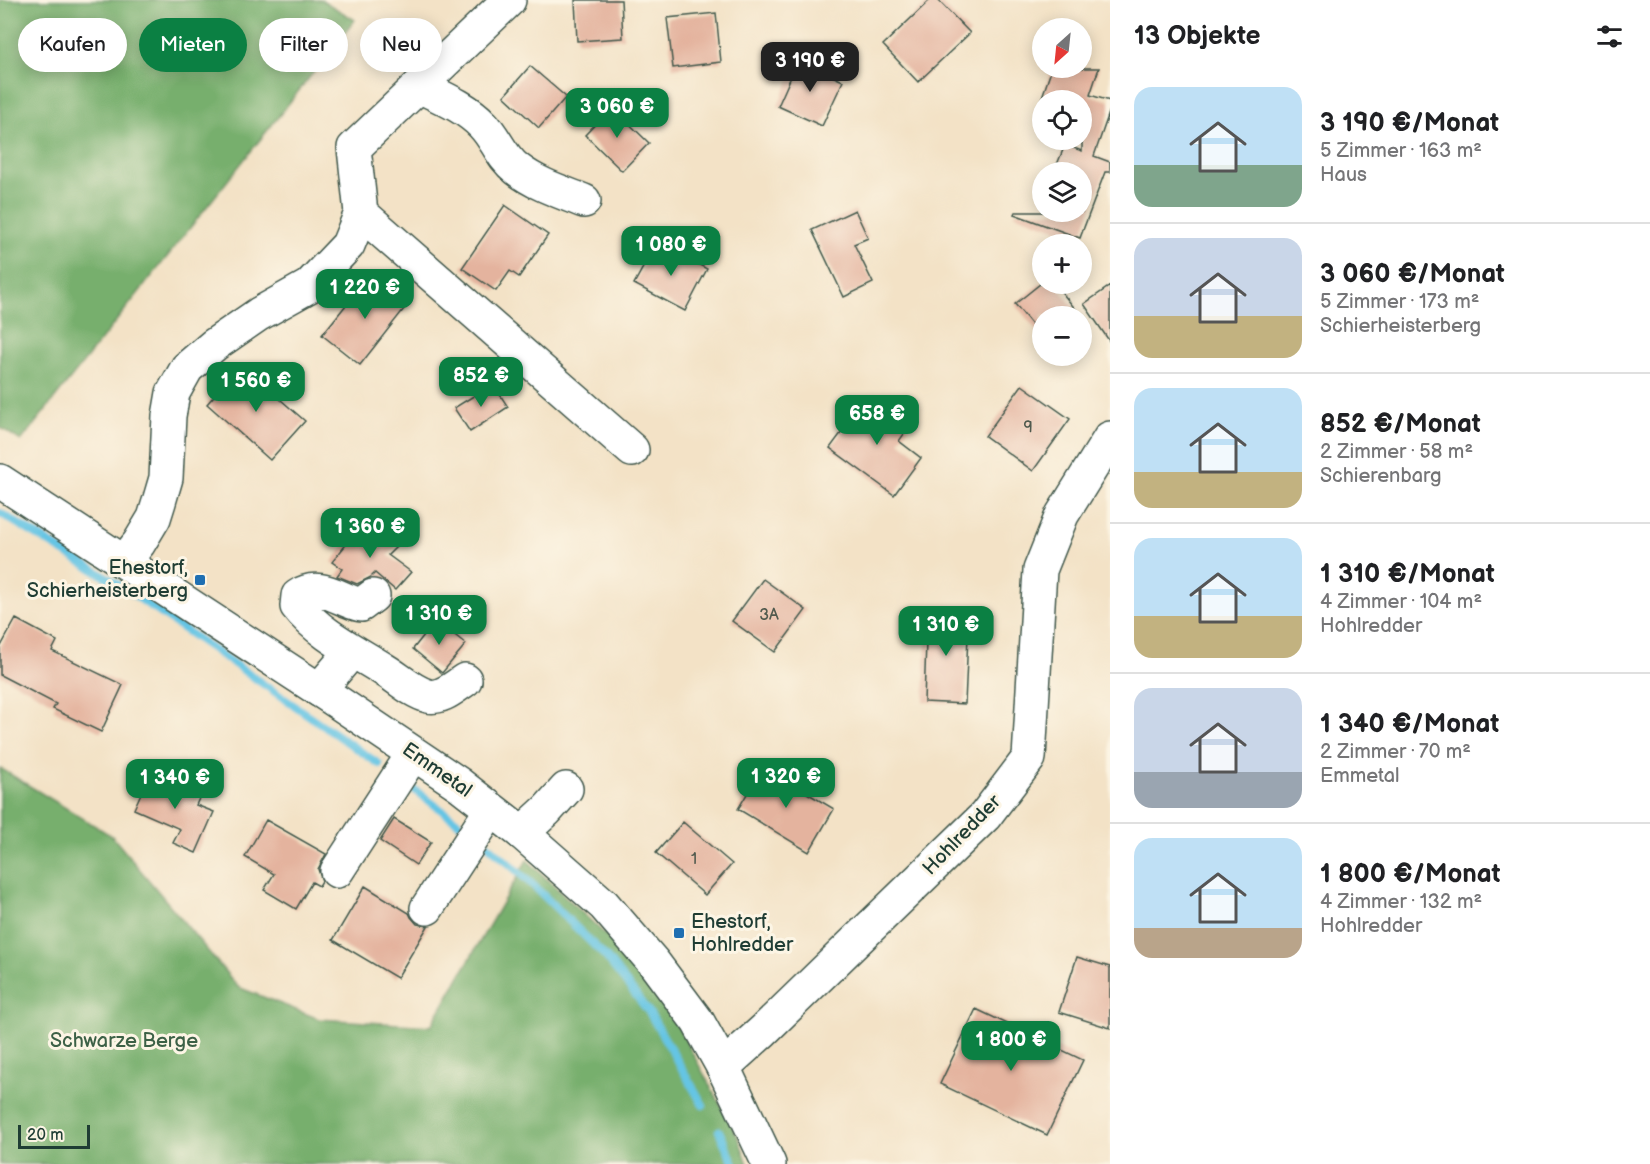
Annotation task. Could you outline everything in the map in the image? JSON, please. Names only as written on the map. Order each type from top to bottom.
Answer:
[{"type":"street","points":[[124,562],[154,518],[166,478],[169,416],[173,393],[187,368],[214,345],[259,314],[309,286],[348,245],[361,213],[354,148],[509,0]]},
{"type":"street","points":[[419,86],[463,109],[483,125],[505,158],[516,168],[539,183],[584,201]]},
{"type":"street","points":[[361,213],[632,450]]},
{"type":"street","name":"Hohlredder","points":[[723,1067],[985,816],[1029,758],[1040,570],[1062,515],[1110,438]]},
{"type":"street","name":"Emmetal","points":[[0,481],[459,784],[522,833],[604,905],[654,963],[698,1022],[723,1067],[769,1164]]},
{"type":"street","points":[[373,596],[361,605],[330,592],[304,592],[298,596],[297,606],[317,626],[351,651],[429,696],[446,693],[465,680]]},
{"type":"street","points":[[319,690],[351,651]]},
{"type":"street","points":[[337,871],[413,754]]},
{"type":"street","points":[[522,833],[566,789]]},
{"type":"street","points":[[427,908],[491,810]]},
{"type":"green space","points":[[0,0],[322,0],[355,20],[348,29],[348,18],[259,18],[259,72],[314,72],[21,441],[0,427]]},
{"type":"green space","name":"Schwarze Berge","points":[[0,768],[112,836],[238,987],[319,1019],[431,1026],[527,860],[613,942],[675,1021],[739,1139],[748,1164],[0,1164]]},
{"type":"building","points":[[575,0],[621,0],[623,38],[577,41]]},
{"type":"building","points":[[930,0],[938,0],[970,33],[918,82],[883,45]]},
{"type":"building","points":[[716,13],[721,62],[673,68],[667,18]]},
{"type":"building","points":[[798,61],[843,81],[822,126],[778,106]]},
{"type":"building","points":[[530,66],[566,97],[539,128],[504,96]]},
{"type":"building","points":[[1092,68],[1099,68],[1092,90],[1044,90],[1049,78],[1092,78]]},
{"type":"building","points":[[1092,96],[1110,101],[1110,110],[1094,156],[1110,162],[1110,172],[1105,172],[1092,206],[1092,162],[1058,162],[1063,150],[1092,150]]},
{"type":"building","points":[[612,107],[649,143],[622,171],[585,135]]},
{"type":"building","points":[[505,205],[548,235],[519,277],[510,271],[496,291],[462,268]]},
{"type":"building","points":[[855,210],[868,238],[854,244],[873,283],[844,297],[812,230]]},
{"type":"building","points":[[1015,212],[1032,212],[1032,221],[1014,214]]},
{"type":"building","points":[[1036,222],[1086,222],[1082,234],[1069,234]]},
{"type":"building","points":[[657,242],[707,269],[685,311],[634,284]]},
{"type":"building","points":[[370,275],[408,304],[360,365],[322,335]]},
{"type":"building","points":[[1110,286],[1110,342],[1092,316],[1092,306],[1084,304]]},
{"type":"building","points":[[1032,290],[1032,294],[1063,294],[1073,306],[1032,306],[1032,325],[1015,304]]},
{"type":"building","points":[[241,365],[305,421],[270,460],[207,404]]},
{"type":"building","points":[[493,384],[508,407],[470,432],[454,408]]},
{"type":"building","points":[[1022,385],[1070,419],[1033,471],[985,436]]},
{"type":"building","points":[[868,397],[909,427],[899,441],[921,458],[894,495],[830,448]]},
{"type":"building","points":[[365,521],[397,546],[388,555],[411,572],[395,590],[375,573],[357,584],[337,576],[342,569],[332,562]]},
{"type":"building","points":[[763,579],[806,610],[775,652],[732,621]]},
{"type":"building","points":[[927,611],[969,613],[965,704],[924,702]]},
{"type":"building","points":[[16,619],[57,641],[52,651],[123,685],[101,732],[53,709],[56,704],[0,675],[0,648]]},
{"type":"building","points":[[436,620],[466,644],[442,673],[413,649]]},
{"type":"building","points":[[763,767],[834,809],[809,852],[738,809]]},
{"type":"building","points":[[151,771],[201,794],[196,805],[214,812],[196,853],[173,843],[180,829],[134,809]]},
{"type":"building","points":[[394,819],[431,842],[416,865],[380,841]]},
{"type":"building","points":[[266,820],[326,854],[318,869],[322,881],[319,886],[312,882],[296,909],[264,890],[274,874],[245,857]]},
{"type":"building","points":[[683,822],[732,864],[705,895],[656,853]]},
{"type":"building","points":[[365,886],[409,913],[417,924],[428,926],[397,978],[333,940]]},
{"type":"building","points":[[1077,957],[1110,967],[1110,1028],[1059,1012]]},
{"type":"building","points":[[976,1009],[1083,1060],[1047,1135],[940,1084]]},
{"type":"waterway","points":[[0,513],[124,588],[379,764]]},
{"type":"waterway","points":[[412,788],[463,826]]},
{"type":"waterway","points":[[488,845],[535,887],[606,957],[649,1012],[703,1105]]},
{"type":"waterway","points":[[719,1131],[734,1164]]},
{"type":"place","name":"Ehestorf, Schierheisterberg","points":[[200,580]]},
{"type":"place","name":"Ehestorf, Hohlredder","points":[[679,933]]}]
